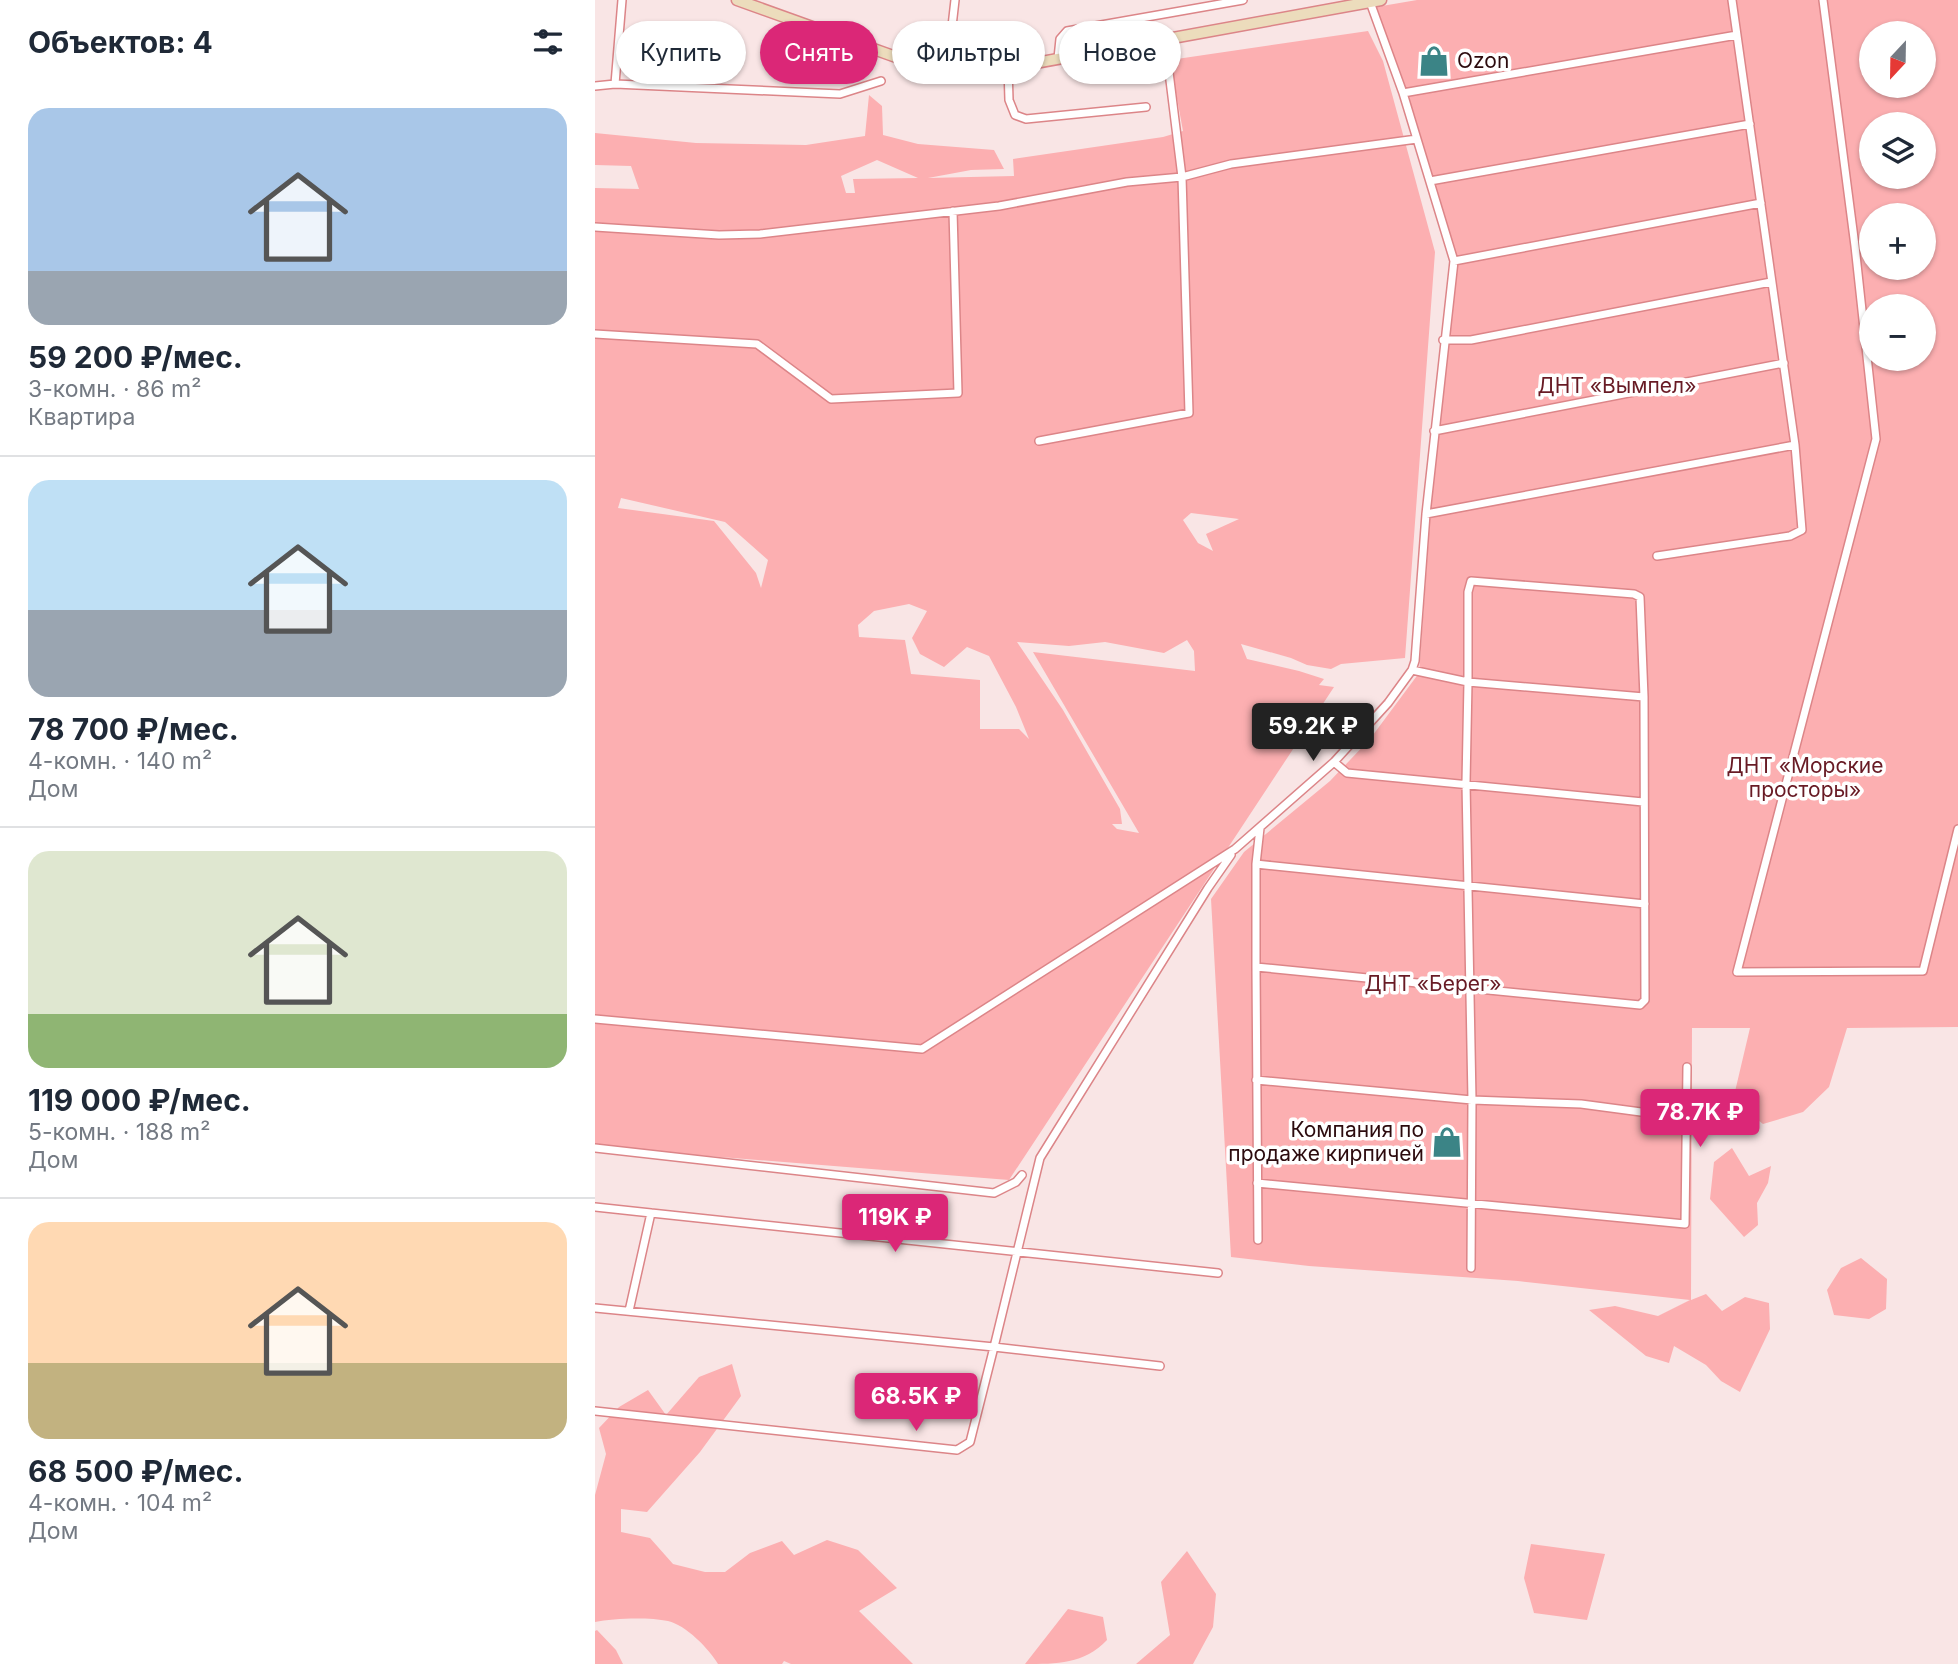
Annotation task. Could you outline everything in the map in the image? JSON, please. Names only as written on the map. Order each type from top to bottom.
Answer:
[{"type":"main road","points":[[743,1],[892,56]]},
{"type":"main road","points":[[1181,37],[1329,5],[1375,1]]},
{"type":"main road","points":[[1045,61],[1058,58]]},
{"type":"street","points":[[615,84],[622,0]]},
{"type":"street","points":[[953,21],[955,0]]},
{"type":"street","points":[[1058,58],[1060,39],[1066,31],[1243,0]]},
{"type":"street","points":[[1657,556],[1797,534],[1803,530],[1795,445],[1732,0]]},
{"type":"street","points":[[1823,0],[1857,260],[1876,439],[1737,972],[1923,971],[1958,829]]},
{"type":"street","points":[[595,1020],[922,1049],[1235,849],[1334,762],[1388,703],[1412,670],[1415,660],[1434,431],[1454,261],[1375,1]]},
{"type":"street","points":[[1403,93],[1737,35]]},
{"type":"street","points":[[595,86],[615,84],[840,94],[881,81]]},
{"type":"street","points":[[1008,84],[1009,100],[1015,116],[1026,120],[1146,107]]},
{"type":"street","points":[[1039,441],[1189,413],[1182,177],[1170,84]]},
{"type":"street","points":[[1430,181],[1750,124]]},
{"type":"street","points":[[595,227],[719,235],[760,234],[999,206],[1127,182],[1182,177],[1231,164],[1417,139]]},
{"type":"street","points":[[1454,261],[1761,203]]},
{"type":"street","points":[[595,334],[757,344],[831,399],[958,393],[953,211]]},
{"type":"street","points":[[1443,340],[1471,340],[1771,282]]},
{"type":"street","points":[[1434,431],[1784,363]]},
{"type":"street","points":[[1426,514],[1795,445]]},
{"type":"street","points":[[1256,967],[1468,989],[1640,1005],[1645,1000],[1644,698],[1640,597],[1635,594],[1471,581],[1468,592],[1466,783],[1468,989],[1472,1100],[1469,1203],[1471,1268]]},
{"type":"street","points":[[1412,670],[1468,682],[1644,698]]},
{"type":"street","points":[[1334,762],[1347,774],[1466,783],[1643,802]]},
{"type":"street","points":[[1258,1240],[1256,864],[1260,827]]},
{"type":"street","points":[[595,1411],[957,1450],[970,1442],[1040,1158],[1235,849]]},
{"type":"street","points":[[1256,864],[1645,904]]},
{"type":"street","points":[[1257,1184],[1685,1224],[1687,1067]]},
{"type":"street","points":[[1256,1080],[1472,1100],[1581,1104],[1686,1118]]},
{"type":"street","points":[[595,1148],[995,1193],[1016,1182],[1021,1175]]},
{"type":"street","points":[[595,1207],[1218,1273]]},
{"type":"street","points":[[629,1311],[651,1213]]},
{"type":"street","points":[[595,1308],[1160,1366]]},
{"type":"green space","points":[[1417,0],[1958,0],[1958,1027],[1847,1028],[1829,1087],[1803,1112],[1763,1124],[1733,1100],[1750,1028],[1692,1028],[1691,1300],[1706,1294],[1722,1311],[1745,1297],[1769,1303],[1770,1329],[1740,1392],[1721,1381],[1706,1365],[1674,1346],[1669,1363],[1646,1356],[1589,1310],[1615,1306],[1658,1316],[1690,1300],[1518,1281],[1309,1266],[1231,1257],[1211,899],[1244,852],[1330,781],[1370,739],[1419,673],[1430,520],[1456,256],[1376,7]]},
{"type":"green space","points":[[1368,31],[1383,61],[1435,252],[1405,658],[1341,664],[1331,669],[1307,665],[1241,644],[1247,659],[1324,679],[1319,685],[1334,687],[1009,1180],[595,1147],[595,188],[639,189],[631,166],[595,165],[595,133],[696,143],[806,145],[865,136],[869,95],[882,106],[883,135],[918,144],[994,150],[1004,169],[971,170],[928,178],[1014,176],[1013,159],[1163,137],[1183,131],[1174,84],[1181,84],[1181,58]],"holes":[[[877,160],[918,178],[853,179],[855,193],[846,193],[841,176]],[[621,498],[725,522],[768,560],[761,588],[756,573],[714,521],[618,508]],[[1191,513],[1239,519],[1206,534],[1213,551],[1198,543],[1183,520]],[[909,604],[927,611],[912,638],[920,654],[944,667],[967,647],[989,656],[1016,707],[1029,739],[1019,729],[980,729],[980,680],[911,674],[905,640],[859,637],[858,625],[874,611]],[[1187,640],[1194,651],[1195,671],[1033,652],[1139,833],[1117,829],[1112,824],[1122,824],[1120,809],[1063,710],[1017,642],[1069,646],[1105,642],[1164,653]]]},
{"type":"green space","points":[[1732,1148],[1749,1176],[1771,1166],[1768,1183],[1757,1203],[1758,1225],[1744,1237],[1710,1199],[1714,1162]]},
{"type":"green space","points":[[1861,1258],[1887,1279],[1886,1309],[1869,1319],[1834,1315],[1827,1290],[1841,1268]]},
{"type":"green space","points":[[732,1364],[741,1396],[700,1452],[647,1512],[621,1509],[621,1532],[650,1538],[673,1564],[705,1572],[725,1572],[750,1553],[782,1541],[794,1555],[827,1540],[858,1550],[897,1588],[859,1611],[913,1664],[791,1664],[784,1661],[782,1664],[718,1664],[696,1638],[675,1623],[631,1618],[595,1622],[595,1495],[606,1454],[599,1428],[619,1407],[648,1390],[666,1415],[699,1377]]},
{"type":"green space","points":[[1531,1544],[1605,1554],[1587,1620],[1534,1613],[1524,1578]]},
{"type":"green space","points":[[1187,1551],[1216,1594],[1213,1627],[1193,1664],[1136,1664],[1170,1635],[1161,1582]]},
{"type":"green space","points":[[1068,1609],[1103,1617],[1107,1640],[1089,1654],[1069,1661],[1025,1664]]},
{"type":"green space","points":[[597,1630],[616,1650],[623,1664],[595,1664]]},
{"type":"place","name":"Ozon","points":[[1434,61]]},
{"type":"place","name":"Компания по продаже кирпичей","points":[[1447,1142]]},
{"type":"park label","name":"ДНТ «Вымпел»","points":[[1617,386]]},
{"type":"park label","name":"ДНТ «Морские просторы»","points":[[1805,778]]},
{"type":"park label","name":"ДНТ «Берег»","points":[[1433,984]]}]
